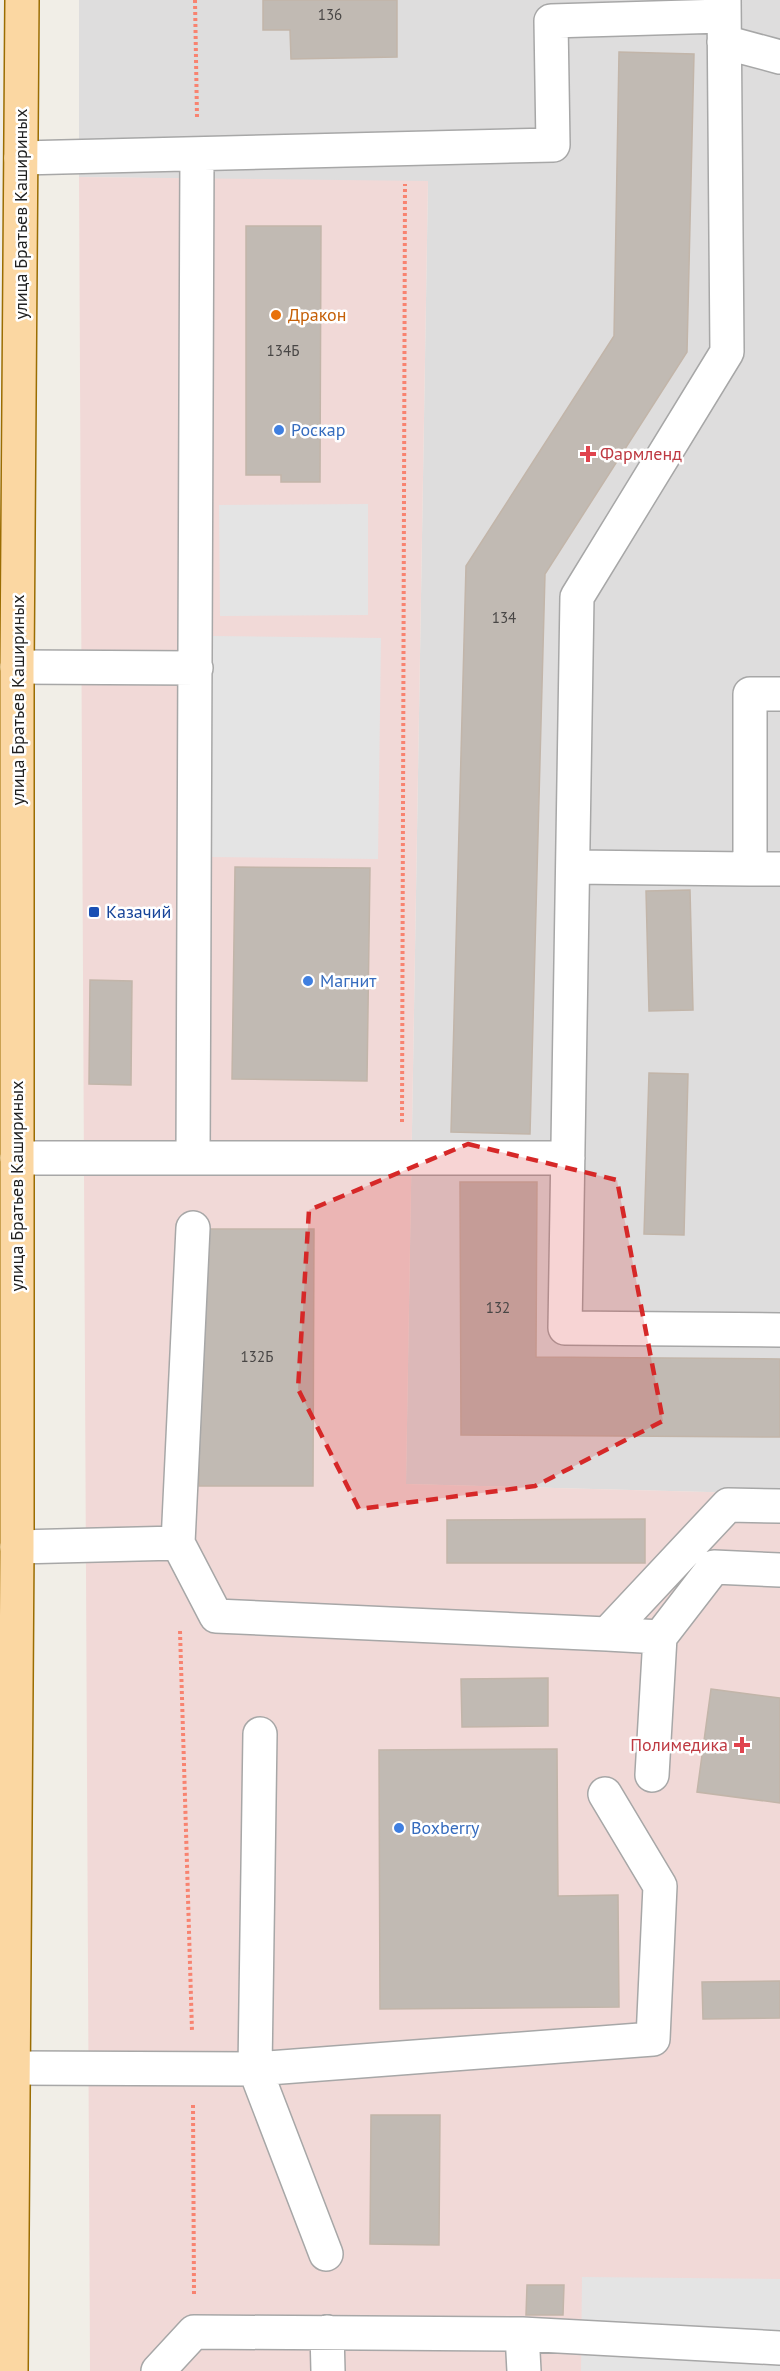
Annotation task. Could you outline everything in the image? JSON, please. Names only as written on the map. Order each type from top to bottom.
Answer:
[{"type":"main road","name":"улица Братьев Кашириных","points":[[11,2371],[17,1547],[17,667],[22,0]]},
{"type":"lane","points":[[21,158],[553,146],[551,10],[724,20],[780,57]]},
{"type":"lane","points":[[724,20],[727,352],[577,597],[565,1328],[780,1330]]},
{"type":"lane","points":[[193,1158],[197,154]]},
{"type":"lane","points":[[17,667],[196,668]]},
{"type":"lane","points":[[573,867],[765,869],[750,694],[780,694]]},
{"type":"lane","points":[[17,1158],[568,1158]]},
{"type":"lane","points":[[193,1228],[178,1543],[216,1616],[660,1637]]},
{"type":"lane","points":[[607,1634],[728,1505],[780,1506]]},
{"type":"lane","points":[[17,1547],[178,1543]]},
{"type":"lane","points":[[652,1775],[660,1637],[714,1567],[780,1570]]},
{"type":"lane","points":[[260,1734],[255,2069],[326,2254]]},
{"type":"lane","points":[[13,2068],[255,2069],[653,2039],[660,1886],[605,1794]]},
{"type":"lane","points":[[158,2371],[194,2332],[522,2334],[780,2348]]},
{"type":"lane","points":[[327,2332],[328,2371]]},
{"type":"lane","points":[[522,2334],[524,2371]]},
{"type":"path","points":[[195,0],[197,154]]},
{"type":"path","points":[[402,1158],[405,149]]},
{"type":"path","points":[[180,1626],[193,2069],[194,2332]]},
{"type":"highlighted area","points":[[468,1144],[617,1180],[663,1421],[535,1486],[359,1509],[298,1389],[309,1210]]},
{"type":"shaded area","points":[[79,0],[780,0],[780,1494],[406,1484],[428,182],[79,177]]},
{"type":"shaded area","points":[[79,177],[428,181],[406,1484],[780,1494],[780,2371],[90,2371]]},
{"type":"shaded area","points":[[368,504],[368,615],[220,616],[219,505]]},
{"type":"shaded area","points":[[213,636],[381,638],[378,859],[209,857]]},
{"type":"shaded area","points":[[582,2277],[780,2279],[780,2371],[581,2371]]},
{"type":"building","points":[[263,0],[397,0],[397,57],[291,59],[290,30],[263,30]]},
{"type":"building","points":[[619,52],[694,54],[687,352],[545,574],[530,1134],[451,1132],[466,566],[614,336]]},
{"type":"building","points":[[246,226],[321,226],[320,482],[281,482],[281,475],[246,475]]},
{"type":"building","points":[[235,867],[370,868],[367,1081],[232,1079]]},
{"type":"building","points":[[690,890],[693,1010],[649,1011],[646,891]]},
{"type":"building","points":[[90,980],[132,981],[131,1085],[89,1084]]},
{"type":"building","points":[[649,1073],[688,1074],[684,1235],[644,1234]]},
{"type":"building","points":[[460,1182],[537,1182],[536,1357],[780,1359],[780,1437],[461,1435]]},
{"type":"building","points":[[200,1229],[314,1229],[313,1486],[199,1486]]},
{"type":"building","points":[[645,1519],[645,1563],[447,1563],[447,1520]]},
{"type":"building","points":[[548,1678],[548,1726],[462,1727],[461,1679]]},
{"type":"building","name":"Полимедика","points":[[711,1689],[780,1698],[780,1803],[697,1792]]},
{"type":"building","points":[[557,1749],[558,1896],[618,1895],[619,2007],[380,2009],[379,1750]]},
{"type":"building","points":[[780,1981],[780,2018],[703,2019],[702,1982]]},
{"type":"building","points":[[371,2115],[440,2115],[439,2245],[370,2244]]},
{"type":"building","points":[[527,2285],[564,2285],[563,2315],[526,2315]]},
{"type":"place","name":"Дракон","points":[[276,315]]},
{"type":"place","name":"Роскар","points":[[279,430]]},
{"type":"place","name":"Фармленд","points":[[588,454]]},
{"type":"place","name":"Казачий","points":[[94,912]]},
{"type":"place","name":"Магнит","points":[[308,981]]},
{"type":"place","name":"Полимедика","points":[[742,1745]]},
{"type":"place","name":"Boxberry","points":[[399,1828]]}]
